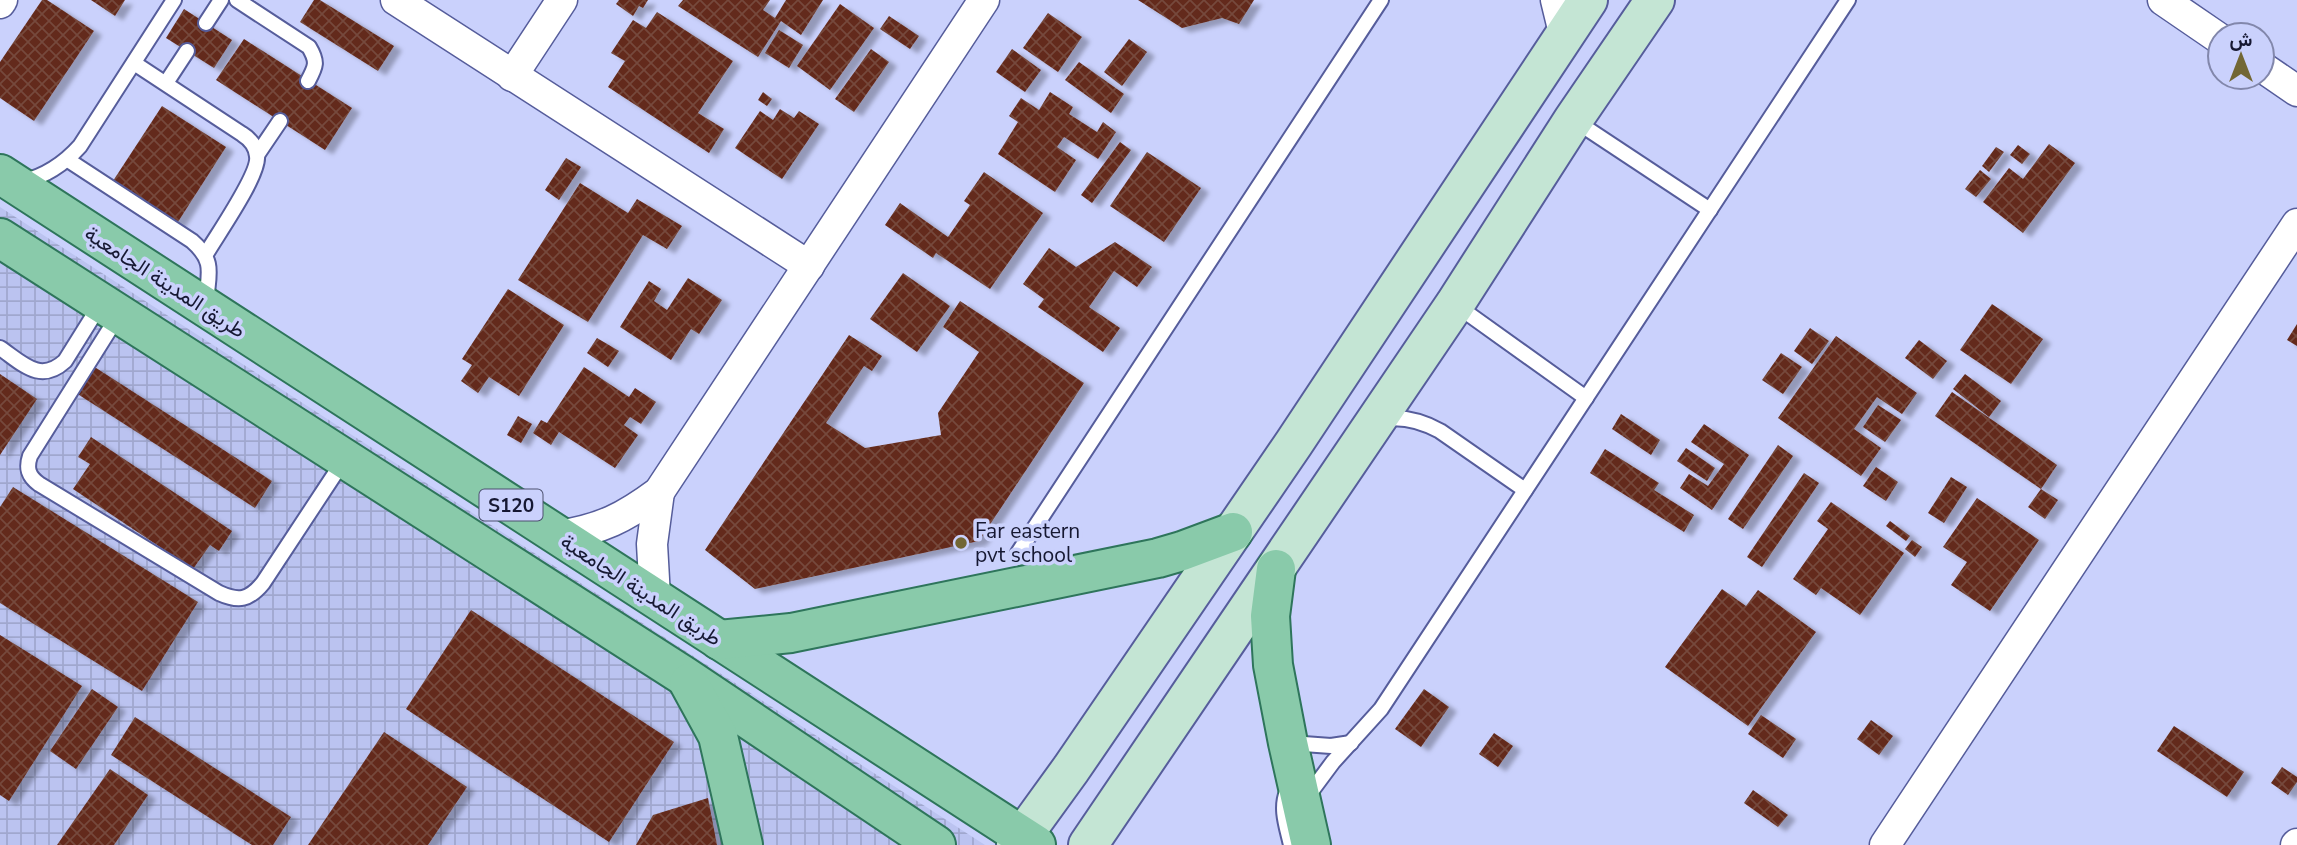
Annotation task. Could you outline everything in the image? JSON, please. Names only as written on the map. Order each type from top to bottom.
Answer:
[{"type":"main road","points":[[1025,842],[1052,796],[1233,532],[1588,0]]},
{"type":"main road","points":[[1052,796],[1057,807],[1093,838],[1455,304],[1654,0]]},
{"type":"main road","name":"طريق المدينة الجامعية","points":[[7,179],[979,808],[1025,842]]},
{"type":"main road","name":"S120","points":[[0,238],[684,676],[936,845]]},
{"type":"main road","points":[[719,640],[791,633],[1158,558],[1233,532]]},
{"type":"main road","points":[[1276,569],[1270,640],[1288,743],[1311,845]]},
{"type":"main road","points":[[684,676],[718,736],[743,845]]},
{"type":"main road","points":[[956,845],[971,833],[979,808]]},
{"type":"street","points":[[396,0],[809,266]]},
{"type":"street","points":[[512,76],[562,0]]},
{"type":"street","points":[[558,536],[586,531],[612,522],[637,509],[659,492],[985,0]]},
{"type":"street","points":[[1556,0],[1565,37]]},
{"type":"street","points":[[2163,0],[2206,29]]},
{"type":"street","points":[[2276,77],[2297,91]]},
{"type":"street","points":[[1885,845],[2297,224]]},
{"type":"street","points":[[655,597],[652,544],[659,492]]},
{"type":"lane","points":[[7,179],[34,179],[68,160],[80,146],[174,0]]},
{"type":"lane","points":[[206,23],[221,0]]},
{"type":"lane","points":[[237,0],[309,47],[314,56],[315,67],[308,81]]},
{"type":"lane","points":[[1018,553],[1381,0]]},
{"type":"lane","points":[[1290,845],[1283,802],[1286,793],[1300,792],[1325,772],[1381,709],[1847,1]]},
{"type":"lane","points":[[166,83],[187,51]]},
{"type":"lane","points":[[134,63],[249,139],[257,155]]},
{"type":"lane","points":[[1573,120],[1710,210]]},
{"type":"lane","points":[[205,308],[208,272],[206,254],[255,172],[257,155],[280,121]]},
{"type":"lane","points":[[68,160],[192,240],[206,254]]},
{"type":"lane","points":[[1455,304],[1586,398]]},
{"type":"lane","points":[[0,348],[38,372],[48,372],[65,362],[110,310]]},
{"type":"lane","points":[[110,310],[30,456],[28,472],[39,484],[219,593],[231,598],[244,598],[255,593],[263,583],[345,459]]},
{"type":"lane","points":[[1374,421],[1391,418],[1425,423],[1525,490]]},
{"type":"lane","points":[[1288,743],[1331,746],[1351,743]]},
{"type":"shaded area","points":[[0,207],[985,845],[0,845]]},
{"type":"building","points":[[42,0],[47,0],[94,31],[34,121],[0,98],[0,62]]},
{"type":"building","points":[[91,0],[125,0],[115,16]]},
{"type":"building","points":[[314,0],[320,0],[394,46],[378,71],[300,22]]},
{"type":"building","points":[[619,0],[648,0],[643,8],[639,6],[633,16],[616,4]]},
{"type":"building","points":[[683,0],[770,0],[763,10],[775,18],[786,0],[823,0],[801,35],[781,21],[758,57],[678,6]]},
{"type":"building","points":[[1138,0],[1254,0],[1239,24],[1222,18],[1182,28]]},
{"type":"building","points":[[840,4],[874,28],[830,90],[797,66]]},
{"type":"building","points":[[184,9],[232,40],[214,68],[166,38]]},
{"type":"building","points":[[657,12],[733,61],[698,113],[724,129],[709,153],[608,87],[625,61],[611,53],[633,20],[646,28]]},
{"type":"building","points":[[1048,13],[1082,37],[1058,72],[1023,48]]},
{"type":"building","points":[[889,16],[919,36],[910,49],[880,29]]},
{"type":"building","points":[[779,30],[803,45],[789,68],[765,53]]},
{"type":"building","points":[[244,39],[352,108],[325,150],[216,80]]},
{"type":"building","points":[[1129,39],[1147,52],[1122,86],[1104,72]]},
{"type":"building","points":[[871,49],[889,62],[854,112],[835,99]]},
{"type":"building","points":[[1012,49],[1041,70],[1025,92],[996,72]]},
{"type":"building","points":[[1079,62],[1124,94],[1111,113],[1065,80]]},
{"type":"building","points":[[763,92],[772,99],[767,106],[758,100]]},
{"type":"building","points":[[1050,92],[1073,107],[1069,114],[1097,132],[1103,122],[1116,132],[1098,159],[1064,137],[1057,147],[1076,160],[1055,192],[998,154],[1018,122],[1009,116],[1021,98],[1039,110]]},
{"type":"building","points":[[162,106],[226,147],[176,225],[111,184]]},
{"type":"building","points":[[780,109],[794,118],[799,111],[819,124],[782,179],[735,148],[760,111],[773,120]]},
{"type":"building","points":[[1120,142],[1131,150],[1092,203],[1081,195]]},
{"type":"building","points":[[2049,144],[2075,163],[2023,233],[1983,202],[2009,168],[2023,179]]},
{"type":"building","points":[[2018,145],[2030,154],[2022,164],[2010,155]]},
{"type":"building","points":[[1996,147],[2004,152],[1989,172],[1982,166]]},
{"type":"building","points":[[1147,152],[1201,188],[1164,242],[1110,206]]},
{"type":"building","points":[[566,158],[581,167],[559,200],[545,190]]},
{"type":"building","points":[[1980,170],[1991,179],[1976,197],[1965,189]]},
{"type":"building","points":[[984,172],[1043,213],[990,289],[936,253],[933,258],[885,225],[900,203],[948,237],[970,205],[964,201]]},
{"type":"building","points":[[580,183],[628,213],[637,199],[682,226],[667,249],[643,235],[588,322],[518,280]]},
{"type":"building","points":[[1115,242],[1152,267],[1137,287],[1114,271],[1089,307],[1120,328],[1103,352],[1038,307],[1044,299],[1023,284],[1049,248],[1076,267]]},
{"type":"building","points":[[903,273],[950,306],[917,352],[870,319]]},
{"type":"building","points":[[688,278],[722,300],[699,334],[691,329],[671,360],[620,327],[649,281],[661,289],[654,301],[667,310]]},
{"type":"building","points":[[508,289],[564,325],[519,396],[489,377],[478,393],[461,381],[472,365],[462,359]]},
{"type":"building","points":[[960,301],[1084,383],[979,541],[755,589],[705,550],[849,335],[882,356],[872,371],[864,366],[826,423],[865,448],[941,435],[938,413],[979,352],[943,327]]},
{"type":"building","points":[[1992,304],[2043,339],[2011,384],[1960,350]]},
{"type":"building","points":[[2297,324],[2297,346],[2287,340]]},
{"type":"building","points":[[1810,328],[1829,341],[1812,364],[1794,351]]},
{"type":"building","points":[[1836,336],[1917,393],[1902,414],[1877,397],[1854,429],[1881,448],[1861,476],[1778,418]]},
{"type":"building","points":[[597,338],[619,351],[608,367],[587,353]]},
{"type":"building","points":[[1919,340],[1947,361],[1933,379],[1905,358]]},
{"type":"building","points":[[1781,353],[1802,367],[1783,394],[1762,380]]},
{"type":"building","points":[[93,366],[272,481],[255,508],[76,393]]},
{"type":"building","points":[[584,367],[629,397],[635,388],[656,402],[641,424],[630,417],[624,425],[638,435],[615,468],[559,432],[551,445],[533,433],[541,420],[547,423]]},
{"type":"building","points":[[0,374],[37,399],[0,455]]},
{"type":"building","points":[[1965,374],[2001,401],[1989,417],[1953,389]]},
{"type":"building","points":[[1952,392],[2057,465],[2041,489],[1935,416]]},
{"type":"building","points":[[1878,405],[1901,420],[1885,442],[1863,427]]},
{"type":"building","points":[[1621,414],[1660,440],[1651,455],[1612,429]]},
{"type":"building","points":[[518,416],[532,424],[521,443],[507,435]]},
{"type":"building","points":[[1704,424],[1749,455],[1712,510],[1680,488],[1689,474],[1708,486],[1724,464],[1691,442]]},
{"type":"building","points":[[91,437],[232,531],[219,551],[210,545],[193,569],[73,489],[90,464],[78,457]]},
{"type":"building","points":[[1778,445],[1793,456],[1743,529],[1728,519]]},
{"type":"building","points":[[1686,448],[1715,468],[1707,481],[1677,461]]},
{"type":"building","points":[[1605,449],[1659,483],[1654,490],[1694,515],[1684,532],[1590,473]]},
{"type":"building","points":[[1876,467],[1898,482],[1886,501],[1863,486]]},
{"type":"building","points":[[1804,473],[1819,483],[1762,567],[1747,557]]},
{"type":"building","points":[[1951,477],[1967,487],[1944,523],[1928,513]]},
{"type":"building","points":[[13,487],[198,602],[142,691],[0,603],[0,507]]},
{"type":"building","points":[[2041,489],[2058,500],[2045,519],[2028,507]]},
{"type":"building","points":[[1977,498],[2039,540],[1990,611],[1951,585],[1967,562],[1943,547]]},
{"type":"building","points":[[1831,502],[1904,553],[1860,615],[1821,588],[1816,595],[1793,579],[1828,529],[1817,521]]},
{"type":"building","points":[[1890,521],[1910,536],[1906,541],[1886,526]]},
{"type":"building","points":[[1912,540],[1922,547],[1915,557],[1905,549]]},
{"type":"building","points":[[1722,589],[1746,606],[1758,590],[1816,632],[1748,726],[1665,667]]},
{"type":"building","points":[[471,610],[674,742],[609,842],[406,709]]},
{"type":"building","points":[[0,635],[82,686],[9,801],[0,795]]},
{"type":"building","points":[[92,689],[118,707],[76,769],[50,751]]},
{"type":"building","points":[[1424,689],[1449,707],[1421,747],[1395,729]]},
{"type":"building","points":[[1761,715],[1796,739],[1783,758],[1748,734]]},
{"type":"building","points":[[135,717],[291,817],[273,845],[252,845],[111,755]]},
{"type":"building","points":[[1871,720],[1893,736],[1879,755],[1857,739]]},
{"type":"building","points":[[2174,726],[2244,772],[2227,797],[2157,751]]},
{"type":"building","points":[[384,732],[467,787],[428,845],[308,845]]},
{"type":"building","points":[[1494,733],[1513,746],[1498,767],[1479,754]]},
{"type":"building","points":[[2282,767],[2297,777],[2297,782],[2288,795],[2271,783]]},
{"type":"building","points":[[110,769],[148,795],[114,845],[57,845]]},
{"type":"building","points":[[1753,790],[1788,815],[1778,827],[1744,803]]},
{"type":"building","points":[[708,798],[717,845],[636,845],[653,815]]},
{"type":"place","name":"Far eastern pvt school","points":[[961,543]]}]
